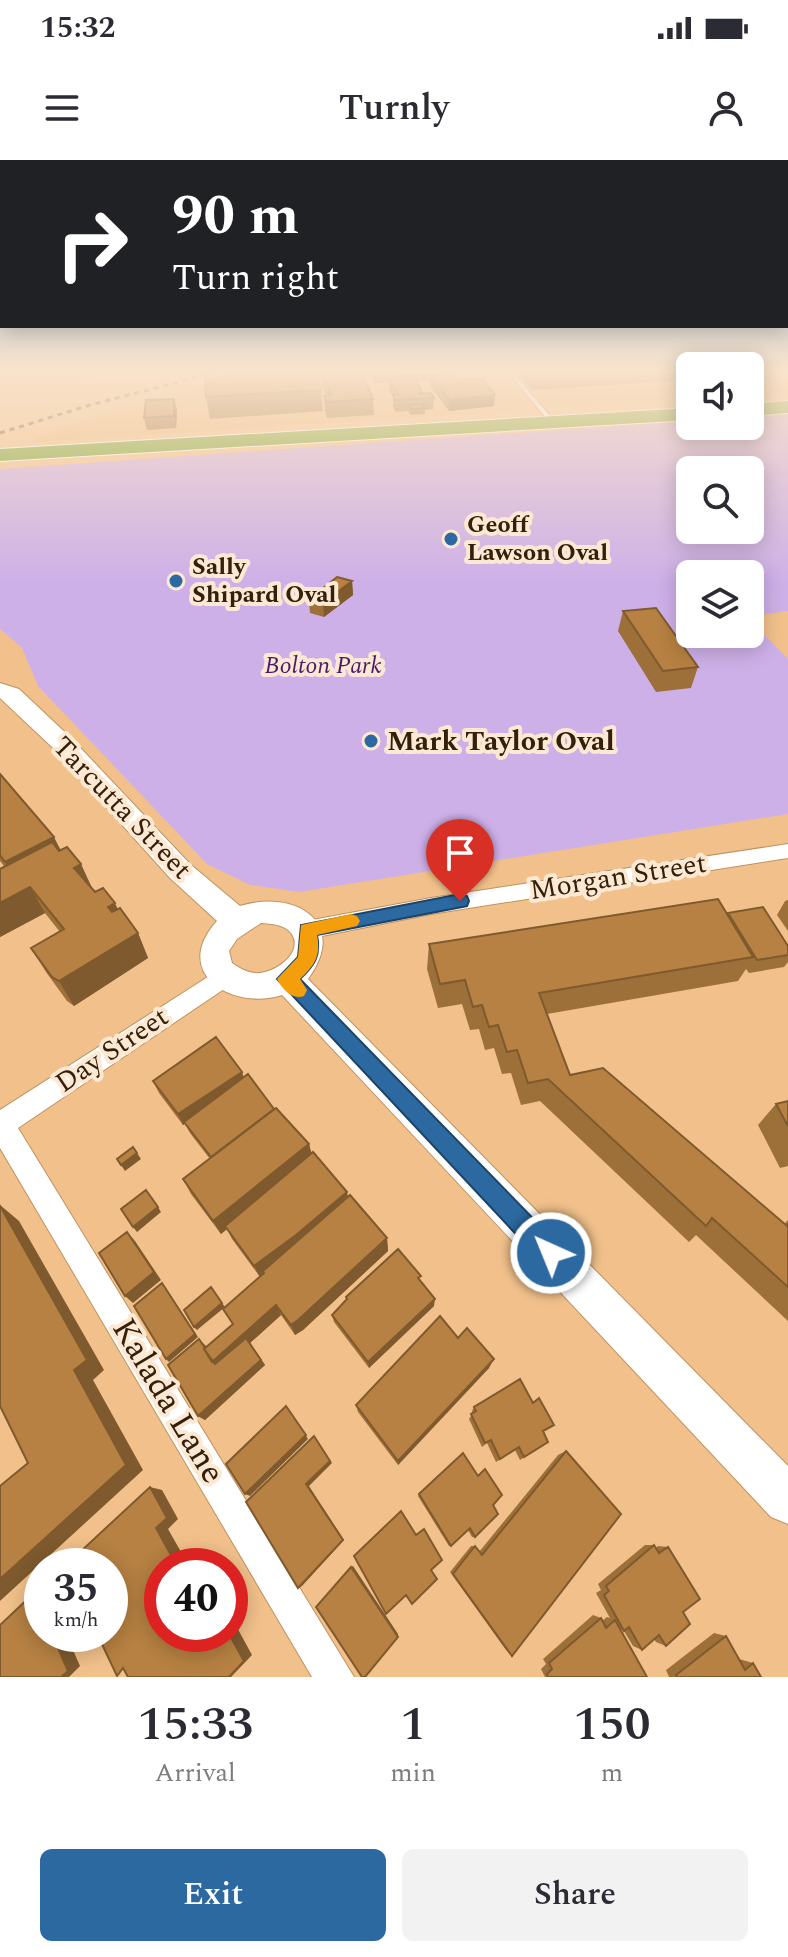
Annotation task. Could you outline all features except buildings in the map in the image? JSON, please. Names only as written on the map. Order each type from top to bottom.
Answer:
[{"type":"highway","points":[[0,455],[243,440]]},
{"type":"highway","points":[[0,463],[275,440]]},
{"type":"street","name":"Tarcutta Street","points":[[0,668],[4,694],[62,743],[180,871],[235,920]]},
{"type":"street","name":"Morgan Street","points":[[307,930],[431,906],[788,851]]},
{"type":"street","points":[[276,911],[289,914],[307,930],[310,951],[306,962],[287,979],[261,987],[247,986],[225,976],[214,953],[217,941],[235,920],[247,914],[276,911]]},
{"type":"street","name":"Day Street","points":[[0,1125],[225,976]]},
{"type":"street","points":[[287,979],[788,1500]]},
{"type":"street","name":"Kalada Lane","points":[[0,1125],[334,1677]]},
{"type":"shaded area","points":[[35,440],[75,440],[26,443]]},
{"type":"green space","name":"Bolton Park","points":[[420,440],[788,440],[788,611],[764,614],[764,560],[676,560],[676,648],[764,648],[764,634],[788,659],[788,814],[299,892],[250,885],[207,864],[38,686],[22,648],[0,629],[0,469]]},
{"type":"slow traffic","points":[[297,990],[287,979],[306,962],[311,940],[307,930],[351,921]]},
{"type":"place","name":"Geoff Lawson Oval","points":[[451,539]]},
{"type":"place","name":"Sally Shipard Oval","points":[[176,581]]},
{"type":"place","name":"Mark Taylor Oval","points":[[371,741]]},
{"type":"route","points":[[460,901],[307,930],[311,940],[306,962],[287,979],[551,1253]]}]
